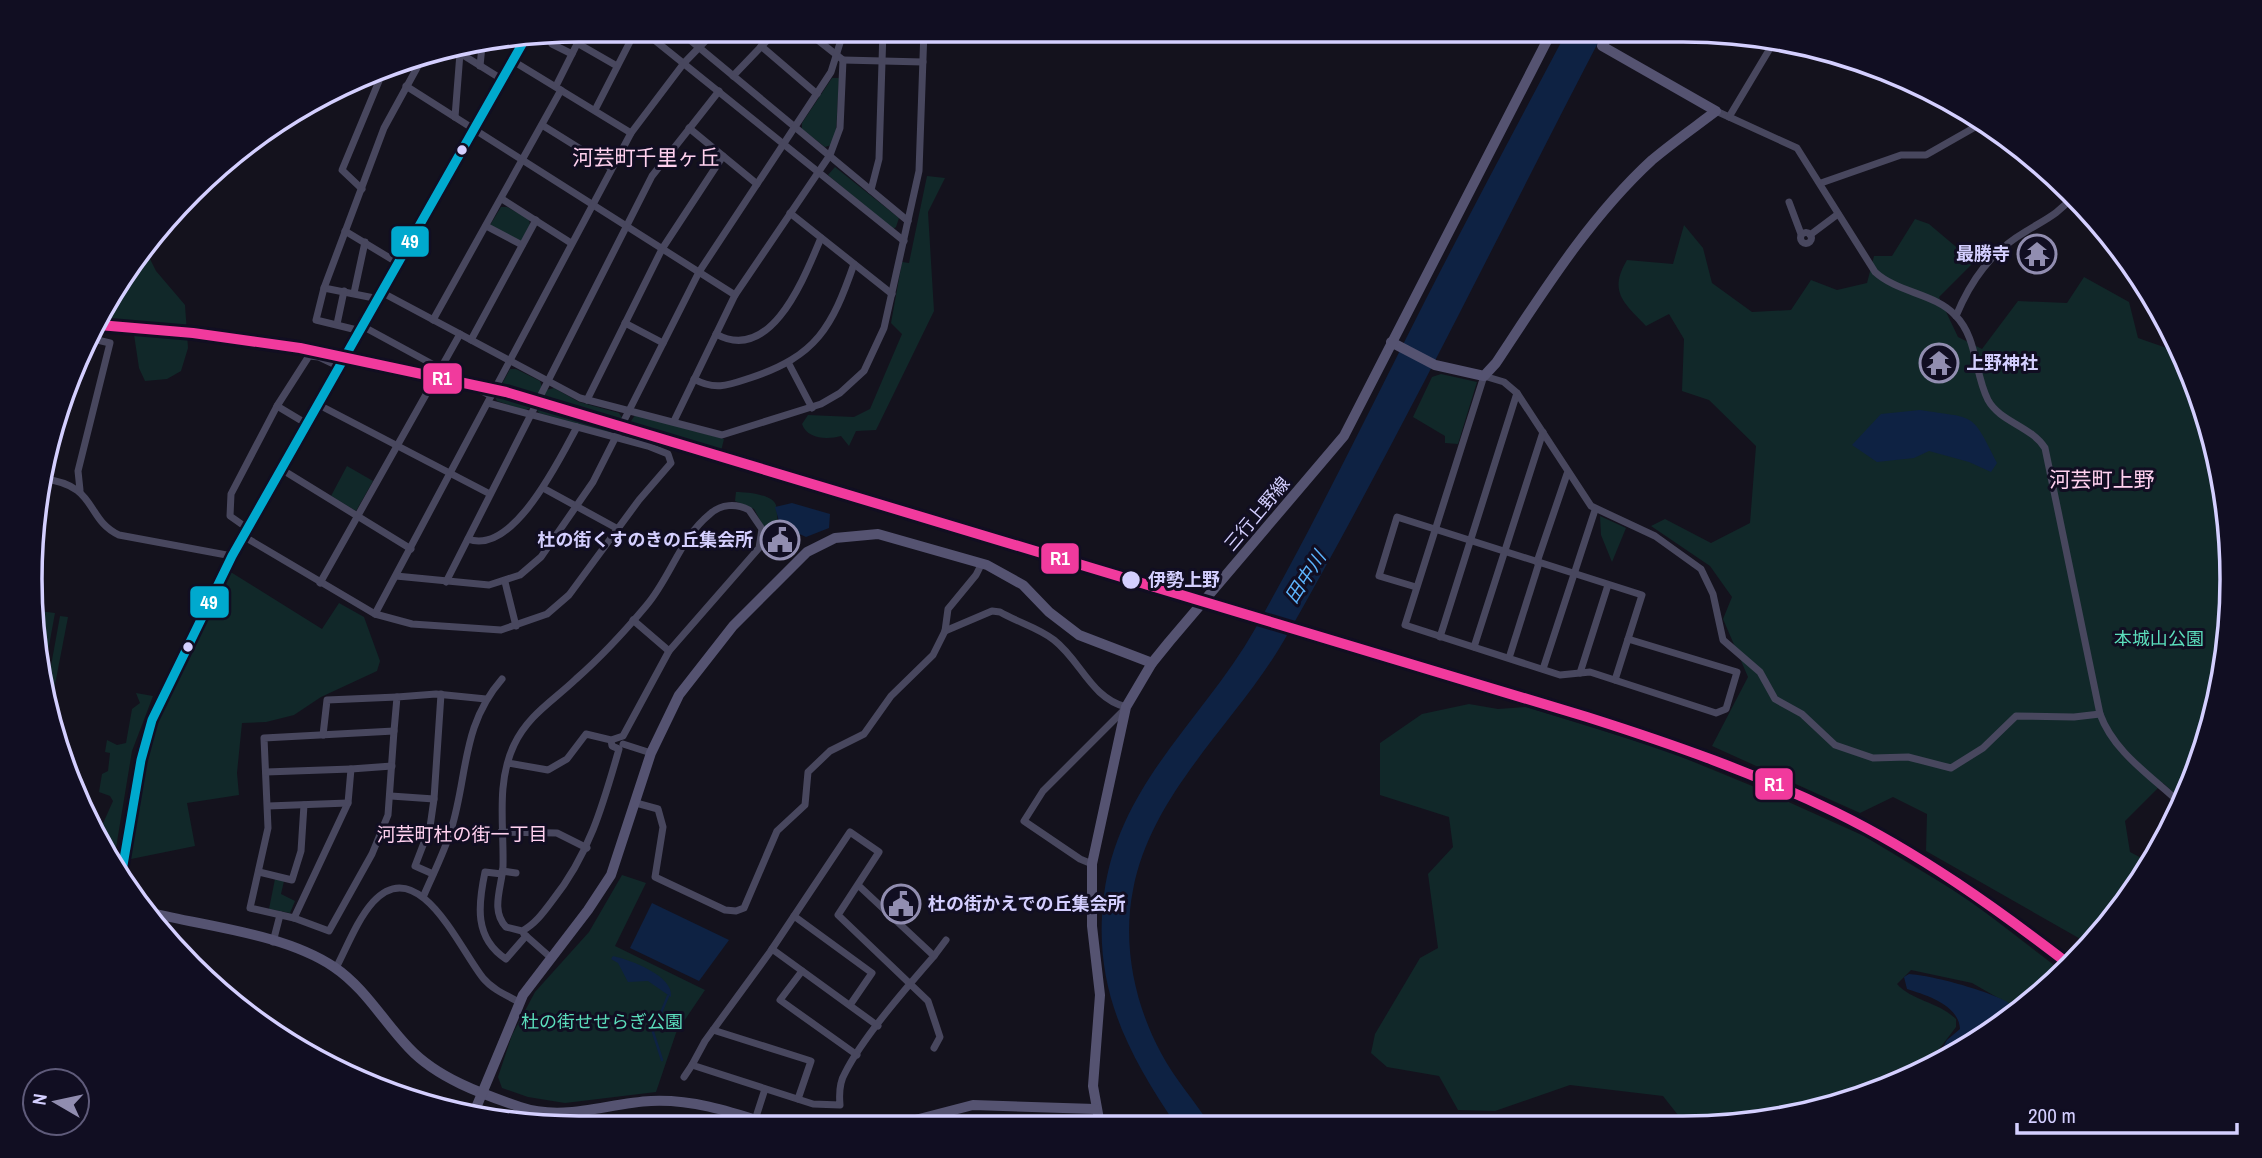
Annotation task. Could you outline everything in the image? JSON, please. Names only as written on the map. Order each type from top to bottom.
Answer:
[{"type":"street","points":[[595,110],[630,42]]},
{"type":"street","points":[[657,42],[904,241]]},
{"type":"street","points":[[693,42],[908,221]]},
{"type":"street","points":[[375,614],[631,133],[684,63],[704,42]]},
{"type":"street","points":[[733,76],[765,42]]},
{"type":"street","points":[[820,42],[840,58],[923,62]]},
{"type":"street","points":[[674,421],[735,295],[830,155],[841,128],[842,42]]},
{"type":"street","points":[[872,190],[879,159],[883,42]]},
{"type":"street","points":[[324,288],[381,296],[587,400],[630,411],[729,435],[812,408],[840,393],[864,371],[878,345],[892,294],[920,161],[924,42]]},
{"type":"street","name":"三行上野線","points":[[1097,1116],[1094,1061],[1100,995],[1092,926],[1092,864],[1126,707],[1152,663],[1287,502],[1333,452],[1394,343],[1546,42]]},
{"type":"street","points":[[1604,42],[1602,46],[1716,111],[1793,145],[1806,158],[1875,272],[1889,283],[1936,302],[1956,316],[1971,342],[1989,401],[1999,412],[2036,436],[2045,448],[2100,714],[2110,737],[2174,797]]},
{"type":"street","points":[[553,43],[572,54]]},
{"type":"street","points":[[433,320],[542,125],[577,43],[617,66]]},
{"type":"street","points":[[123,861],[141,760],[152,720],[232,556],[521,46]]},
{"type":"street","points":[[761,46],[817,94]]},
{"type":"street","points":[[1729,117],[1768,49]]},
{"type":"street","points":[[480,66],[482,51]]},
{"type":"street","points":[[462,55],[503,80]]},
{"type":"street","points":[[455,117],[458,56]]},
{"type":"street","points":[[396,576],[474,585],[505,582],[534,565],[577,507],[630,411],[699,272],[840,58]]},
{"type":"street","points":[[513,61],[631,133]]},
{"type":"street","points":[[340,367],[309,356],[277,406],[231,494],[230,516],[245,532],[320,583],[375,614],[412,624],[501,630],[552,611],[569,595],[671,463],[668,454],[489,400],[440,370],[362,329],[316,320],[324,288],[384,128],[417,67]]},
{"type":"street","points":[[362,189],[342,170],[379,81]]},
{"type":"street","points":[[406,86],[735,295]]},
{"type":"street","points":[[446,582],[652,176],[719,90]]},
{"type":"street","points":[[1628,639],[1737,672],[1726,709],[1716,713],[1590,672],[1560,675],[1405,625],[1484,376],[1596,222],[1653,160],[1716,111]]},
{"type":"street","points":[[542,125],[611,168]]},
{"type":"street","points":[[689,128],[757,184]]},
{"type":"street","points":[[1821,183],[1901,155],[1926,155],[1973,128]]},
{"type":"street","points":[[587,400],[662,249],[723,156]]},
{"type":"street","points":[[502,199],[571,243]]},
{"type":"street","points":[[1789,202],[1800,241],[1838,214]]},
{"type":"street","points":[[1956,316],[1990,258],[2022,233],[2059,213],[2067,203]]},
{"type":"street","points":[[790,213],[892,294]]},
{"type":"street","points":[[471,340],[536,220]]},
{"type":"street","points":[[486,226],[522,245]]},
{"type":"street","points":[[345,231],[398,262]]},
{"type":"street","points":[[716,334],[726,339],[743,339],[765,330],[775,322],[797,293],[821,238]]},
{"type":"street","points":[[355,293],[365,242]]},
{"type":"street","points":[[694,379],[718,388],[789,363],[814,345],[830,324],[854,264]]},
{"type":"street","points":[[337,324],[344,291]]},
{"type":"street","points":[[625,323],[663,344]]},
{"type":"street","points":[[320,583],[399,447],[460,334]]},
{"type":"street","points":[[80,490],[78,471],[110,343],[98,340]]},
{"type":"street","points":[[1394,343],[1434,364],[1504,382],[1517,393],[1567,474],[1595,510],[1655,536],[1701,569],[1713,594],[1723,640],[1760,672],[1775,699],[1802,713],[1835,745],[1873,758],[1908,757],[1951,768],[1983,748],[2016,716],[2074,717],[2100,714]]},
{"type":"street","points":[[348,353],[362,360]]},
{"type":"street","points":[[789,363],[812,408]]},
{"type":"street","points":[[1440,637],[1517,393]]},
{"type":"street","points":[[318,405],[490,494]]},
{"type":"street","points":[[277,406],[307,424]]},
{"type":"street","points":[[468,539],[478,542],[497,538],[543,488],[577,427]]},
{"type":"street","points":[[1474,647],[1543,432]]},
{"type":"street","points":[[281,469],[411,549]]},
{"type":"street","points":[[1509,658],[1567,474]]},
{"type":"street","points":[[51,480],[73,485],[80,490],[114,533],[232,556]]},
{"type":"street","points":[[543,488],[618,529]]},
{"type":"street","points":[[516,873],[502,873],[485,872],[478,906],[481,927],[506,960],[524,933],[568,881],[587,848],[621,743],[650,680],[669,651],[759,548],[762,529],[753,513],[732,505],[716,509],[705,517],[686,540],[650,601],[577,679],[536,712],[522,731],[508,763],[501,832],[502,873],[498,916],[506,927],[524,933],[550,957]]},
{"type":"street","points":[[1543,669],[1595,510]]},
{"type":"street","points":[[1416,587],[1379,576],[1397,517],[1642,595],[1615,680]]},
{"type":"street","points":[[476,1106],[519,1002],[611,875],[651,753],[679,695],[701,665],[786,570],[816,547],[848,535],[878,534],[982,563],[1015,579],[1061,623],[1079,635],[1152,663]]},
{"type":"street","points":[[636,803],[658,809],[663,827],[655,877],[725,910],[740,910],[752,894],[777,831],[805,805],[808,772],[830,751],[864,734],[891,696],[933,655],[945,631],[948,609],[976,575],[982,563]]},
{"type":"street","points":[[505,582],[516,626]]},
{"type":"street","points":[[1580,673],[1608,585]]},
{"type":"street","points":[[945,631],[992,611],[1000,612],[1052,639],[1095,688],[1110,701],[1126,707],[1066,764],[1043,791],[1024,821],[1080,859],[1092,864]]},
{"type":"street","points":[[633,620],[669,651]]},
{"type":"street","points":[[424,895],[451,831],[466,748],[486,699],[502,679]]},
{"type":"street","points":[[324,735],[327,700],[441,694],[486,699]]},
{"type":"street","points":[[433,874],[415,866],[430,827],[441,694]]},
{"type":"street","points":[[394,731],[264,738],[268,828],[250,908],[294,918],[329,931],[372,854],[388,815],[397,696]]},
{"type":"street","points":[[508,763],[548,770],[567,759],[586,734],[651,753]]},
{"type":"street","points":[[611,740],[612,746],[621,743]]},
{"type":"street","points":[[266,772],[392,766]]},
{"type":"street","points":[[294,918],[348,803],[351,769]]},
{"type":"street","points":[[391,796],[434,799]]},
{"type":"street","points":[[268,806],[348,803]]},
{"type":"street","points":[[259,873],[292,880],[301,851],[304,805]]},
{"type":"street","points":[[501,832],[557,833],[587,848]]},
{"type":"street","points":[[684,1077],[713,1030],[772,949],[850,832],[879,852],[838,915],[928,1001],[940,1037],[934,1048]]},
{"type":"street","points":[[858,885],[934,956]]},
{"type":"street","points":[[336,968],[375,900],[396,889],[424,895],[482,978],[495,989],[519,1002]]},
{"type":"street","points":[[273,942],[279,915]]},
{"type":"street","points":[[794,916],[872,973],[850,1005]]},
{"type":"street","points":[[162,917],[273,942],[309,953],[336,968],[367,997],[419,1058],[447,1077],[482,1091],[544,1112],[664,1101],[710,1106],[736,1116]]},
{"type":"street","points":[[692,1065],[798,1100],[821,1105],[839,1105],[844,1074],[909,984],[946,940]]},
{"type":"street","points":[[772,949],[878,1026]]},
{"type":"street","points":[[802,971],[780,1000],[857,1055]]},
{"type":"street","points":[[713,1030],[811,1061],[798,1100]]},
{"type":"street","points":[[756,1116],[765,1089]]},
{"type":"street","points":[[938,1116],[973,1105],[1095,1109]]},
{"type":"green space","points":[[832,78],[839,78],[836,133],[831,145],[825,147],[802,129],[802,123]]},
{"type":"green space","points":[[835,167],[899,218],[896,227],[893,229],[828,175]]},
{"type":"green space","points":[[927,176],[945,178],[928,212],[934,311],[876,430],[856,431],[849,446],[841,436],[824,438],[808,433],[802,424],[808,415],[854,417],[870,409],[902,334],[891,323],[902,262],[909,263]]},
{"type":"green space","points":[[501,207],[507,207],[529,219],[530,225],[521,242],[490,225]]},
{"type":"green space","name":"本城山公園","points":[[1915,219],[1929,224],[1974,262],[1939,297],[1958,337],[1982,349],[2018,301],[2067,303],[2084,277],[2129,302],[2138,338],[2168,349],[2192,406],[2202,440],[2215,509],[2220,579],[2215,649],[2202,718],[2175,794],[2163,783],[2125,821],[2130,852],[2141,858],[2109,906],[2081,939],[1926,851],[1927,814],[1893,797],[1860,813],[1712,746],[1748,677],[1723,619],[1732,597],[1710,566],[1651,526],[1665,519],[1711,543],[1750,523],[1756,446],[1709,400],[1682,391],[1684,339],[1669,314],[1646,326],[1625,303],[1619,289],[1619,281],[1627,260],[1673,264],[1684,225],[1703,248],[1712,283],[1752,312],[1791,310],[1811,280],[1837,290],[1867,283],[1874,256],[1892,256]]},
{"type":"green space","points":[[149,257],[156,271],[185,305],[188,348],[181,371],[167,379],[145,381],[139,368],[132,321],[109,319]]},
{"type":"green space","points":[[510,369],[516,369],[540,381],[542,387],[531,408],[525,410],[497,401],[495,397]]},
{"type":"green space","points":[[1441,374],[1477,382],[1458,444],[1445,443],[1445,436],[1413,417],[1432,377]]},
{"type":"green space","points":[[554,388],[579,402],[619,413],[622,418],[615,430],[609,432],[539,413],[537,410],[546,390]]},
{"type":"green space","points":[[635,415],[724,439],[721,451],[659,431],[654,443],[626,437],[624,432]]},
{"type":"green space","points":[[347,466],[373,481],[356,511],[331,496]]},
{"type":"green space","points":[[736,492],[758,494],[774,501],[778,523],[764,527],[754,509],[735,501]]},
{"type":"green space","points":[[1600,516],[1626,528],[1612,562],[1601,535]]},
{"type":"green space","points":[[229,571],[322,629],[339,603],[364,617],[380,661],[377,671],[321,697],[294,715],[266,722],[242,723],[237,773],[239,795],[187,803],[195,846],[131,859],[134,822],[155,724]]},
{"type":"green space","points":[[43,611],[55,613],[48,653]]},
{"type":"green space","points":[[60,616],[68,617],[54,691],[50,671]]},
{"type":"green space","points":[[136,693],[153,696],[132,751],[116,850],[102,826],[113,801],[110,796],[99,792],[102,774],[108,771],[110,753],[105,752],[107,740],[117,745],[126,743],[132,709],[140,703]]},
{"type":"green space","points":[[1469,704],[1498,709],[1526,707],[1662,749],[1864,836],[1968,899],[2055,966],[2010,1005],[1972,983],[1911,970],[1897,984],[1910,994],[1949,1013],[1956,1019],[1956,1027],[1937,1052],[1922,1060],[1856,1088],[1822,1098],[1753,1111],[1679,1116],[1663,1096],[1570,1085],[1495,1111],[1458,1110],[1439,1076],[1387,1067],[1371,1053],[1375,1034],[1420,958],[1438,948],[1428,874],[1453,847],[1449,817],[1380,795],[1380,743],[1422,714]]},
{"type":"green space","name":"杜の街せせらぎ公園","points":[[622,875],[646,883],[615,946],[705,990],[676,1033],[656,1092],[565,1103],[528,1097],[502,1088],[498,1077],[512,1035],[535,992],[589,932]]},
{"type":"green space","points":[[275,879],[284,881],[281,894],[295,901],[290,913],[269,909]]},
{"type":"water","name":"田中川","points":[[1561,42],[1598,42],[1409,412],[1286,637],[1245,698],[1177,788],[1158,820],[1143,854],[1130,911],[1133,974],[1144,1015],[1161,1053],[1204,1116],[1170,1116],[1129,1044],[1109,989],[1103,959],[1102,928],[1104,895],[1112,855],[1126,819],[1144,786],[1255,629],[1321,506],[1443,265]]},
{"type":"water","points":[[1920,410],[1962,417],[1976,425],[1997,463],[1991,472],[1969,462],[1929,451],[1914,458],[1877,462],[1852,445],[1881,414]]},
{"type":"water","points":[[792,503],[830,514],[829,528],[806,537],[780,525],[775,507]]},
{"type":"water","points":[[652,903],[729,940],[699,981],[630,948]]},
{"type":"water","points":[[613,956],[640,965],[659,976],[670,989],[671,997],[648,981],[628,982],[618,963],[611,959]]},
{"type":"water","points":[[1909,974],[1950,982],[1984,992],[2011,1004],[1942,1050],[1947,1040],[1960,1029],[1954,1013],[1940,1002],[1907,989],[1904,977]]},
{"type":"waterway","points":[[662,1060],[653,1032],[668,996]]},
{"type":"transit line","name":"49","points":[[124,862],[141,760],[152,720],[232,556],[521,46]]},
{"type":"transit line","name":"R1","points":[[105,326],[193,333],[300,348],[506,392],[1619,727],[1744,772],[1866,828],[1956,883],[2063,959]]},
{"type":"place","name":"最勝寺","points":[[2037,254]]},
{"type":"place","name":"上野神社","points":[[1939,363]]},
{"type":"place","name":"杜の街くすのきの丘集会所","points":[[780,540]]},
{"type":"place","name":"伊勢上野","points":[[1131,580]]},
{"type":"place","name":"杜の街かえでの丘集会所","points":[[901,904]]},
{"type":"district","name":"河芸町千里ヶ丘","points":[[646,158]]},
{"type":"district","name":"河芸町上野","points":[[2102,480]]},
{"type":"district","name":"河芸町杜の街一丁目","points":[[462,834]]}]
